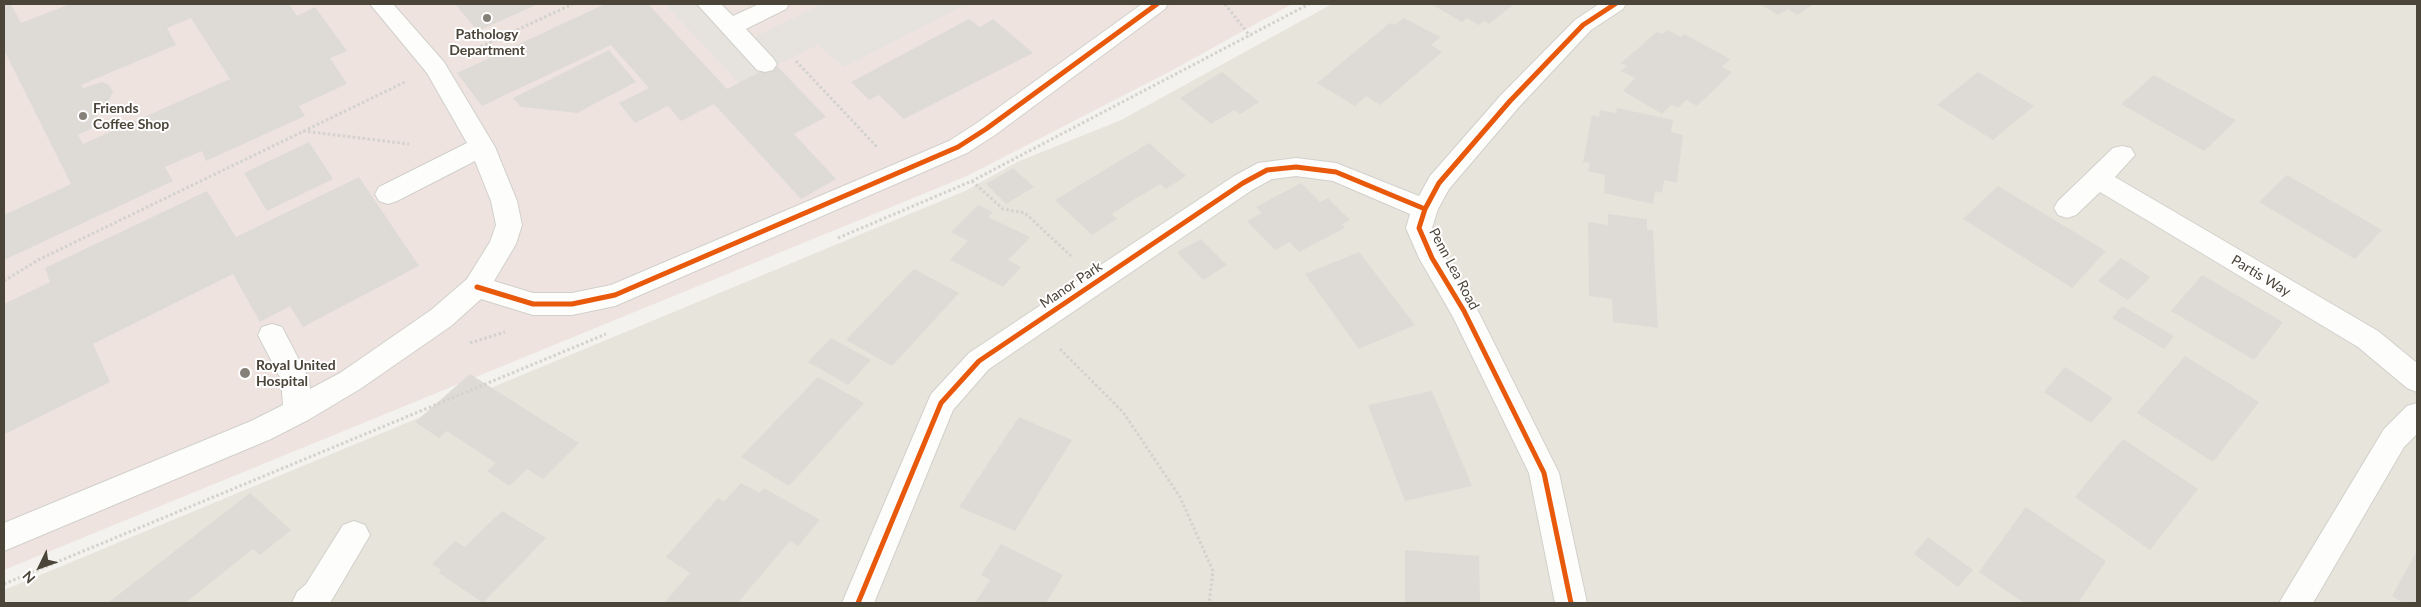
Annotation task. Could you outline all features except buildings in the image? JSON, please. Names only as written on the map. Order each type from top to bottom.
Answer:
[{"type":"street","points":[[4,536],[261,430],[298,411],[350,381],[434,324],[477,287],[504,244],[509,225],[504,201],[436,68],[381,4]]},
{"type":"street","points":[[708,4],[759,57]]},
{"type":"street","points":[[731,27],[778,4]]},
{"type":"street","points":[[477,287],[533,304],[572,304],[615,295],[902,173],[958,147],[986,129],[1157,4]]},
{"type":"street","name":"Penn Lea Road","points":[[1571,603],[1544,474],[1464,310],[1432,258],[1419,228],[1425,209],[1438,183],[1510,101],[1583,25],[1616,4]]},
{"type":"street","points":[[388,194],[477,149]]},
{"type":"street","points":[[2067,208],[2122,155]]},
{"type":"street","name":"Manor Park","points":[[858,603],[941,403],[980,361],[1098,280],[1267,170],[1296,167],[1336,172],[1425,209]]},
{"type":"street","name":"Partis Way","points":[[2098,180],[2368,339],[2417,380]]},
{"type":"street","points":[[272,334],[295,379],[298,411]]},
{"type":"street","points":[[2294,603],[2394,438],[2417,415]]},
{"type":"street","points":[[308,603],[317,595],[354,536]]},
{"type":"path","points":[[4,281],[38,260],[303,131],[573,4]]},
{"type":"path","points":[[1226,4],[1250,36]]},
{"type":"path","points":[[759,57],[797,61],[902,173]]},
{"type":"path","points":[[303,131],[477,149]]},
{"type":"path","points":[[972,181],[1003,209],[1025,213],[1098,280]]},
{"type":"path","points":[[1035,323],[1123,412],[1180,497],[1213,571],[1209,603]]},
{"type":"shaded area","name":"Royal United Hospital","points":[[4,4],[1292,4],[1169,72],[967,176],[4,570]]},
{"type":"shaded area","points":[[665,4],[700,4],[736,46],[822,4],[967,4],[844,67],[818,45],[739,83]]},
{"type":"shaded area","points":[[1332,4],[2417,4],[2417,603],[4,603],[4,590],[965,191],[1017,162],[1121,120]]},
{"type":"cycle path","points":[[477,287],[533,304],[572,304],[615,295],[958,147],[986,129],[1157,4]]},
{"type":"cycle path","points":[[1571,603],[1544,473],[1464,311],[1432,258],[1419,228],[1425,209],[1439,183],[1510,101],[1583,25],[1615,4]]},
{"type":"cycle path","points":[[858,603],[941,403],[979,361],[1243,183],[1267,170],[1296,167],[1336,172],[1425,209]]},
{"type":"place","name":"Pathology Department","points":[[487,18]]},
{"type":"place","name":"Friends Coffee Shop","points":[[83,116]]},
{"type":"place","name":"Royal United Hospital","points":[[245,373]]}]
